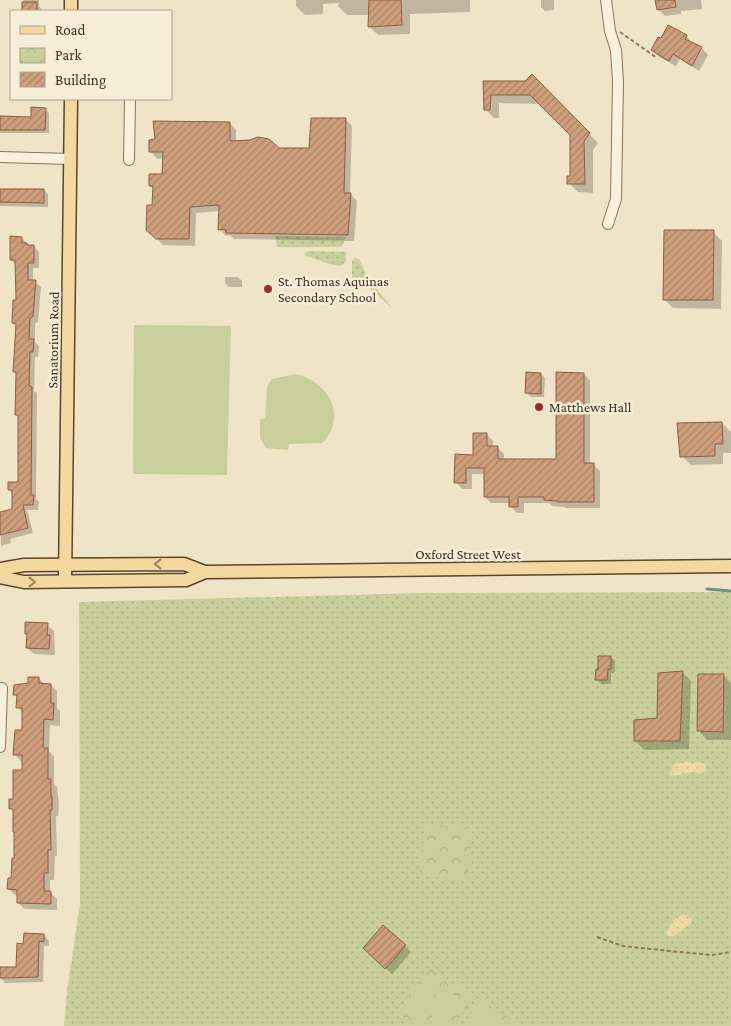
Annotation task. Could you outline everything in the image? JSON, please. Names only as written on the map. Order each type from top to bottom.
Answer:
[{"type":"main road","name":"Sanatorium Road","points":[[65,581],[71,100]]},
{"type":"main road","name":"Oxford Street West","points":[[0,569],[24,565],[65,564],[184,564],[205,572],[731,566]]},
{"type":"main road","name":"Oxford Street West","points":[[0,577],[24,582],[186,580],[205,572]]},
{"type":"street","points":[[606,0],[610,31],[616,50],[618,82],[616,199],[608,224]]},
{"type":"street","points":[[129,160],[130,100]]},
{"type":"street","points":[[0,157],[71,159]]},
{"type":"street","points":[[0,748],[2,688]]},
{"type":"path","points":[[610,25],[657,58]]},
{"type":"path","points":[[597,937],[631,947],[712,954],[731,952]]},
{"type":"green space","points":[[275,236],[346,237],[342,247],[277,247]]},
{"type":"green space","points":[[307,251],[346,252],[346,260],[343,265],[339,266],[330,264],[306,256],[304,254]]},
{"type":"green space","points":[[355,258],[359,259],[368,278],[393,309],[373,291],[352,278],[352,261]]},
{"type":"green space","points":[[134,325],[231,326],[227,475],[133,474]]},
{"type":"green space","points":[[296,374],[314,382],[332,403],[334,421],[331,431],[322,443],[289,444],[288,450],[266,448],[260,438],[260,419],[265,418],[267,386],[272,379]]},
{"type":"green space","points":[[731,592],[731,1026],[64,1026],[80,903],[79,602],[420,593]]},
{"type":"green space","points":[[426,823],[473,829],[467,881],[419,875]]},
{"type":"green space","points":[[428,967],[473,997],[454,1026],[417,1026],[397,1013]]},
{"type":"green space","points":[[426,977],[440,987],[421,1016],[406,1006]]},
{"type":"green space","points":[[449,992],[463,1002],[447,1026],[436,1026],[429,1021]]},
{"type":"green space","points":[[480,1000],[521,1026],[464,1026]]},
{"type":"green space","points":[[481,1009],[495,1018],[490,1026],[470,1026]]},
{"type":"sand","points":[[686,762],[704,763],[707,770],[701,774],[693,772],[669,775],[674,764]]},
{"type":"sand","points":[[684,914],[692,920],[691,923],[674,936],[668,936],[666,933],[673,920]]},
{"type":"building","points":[[369,0],[401,0],[402,25],[368,27]]},
{"type":"building","points":[[655,0],[675,0],[676,7],[657,10]]},
{"type":"building","points":[[22,2],[37,2],[37,10],[22,10]]},
{"type":"building","points":[[668,25],[687,35],[685,39],[702,47],[692,66],[673,54],[669,61],[651,50],[658,37],[661,38]]},
{"type":"building","points":[[532,74],[590,133],[584,141],[585,184],[567,184],[567,176],[570,176],[570,135],[530,95],[491,95],[490,110],[484,110],[483,81],[525,81]]},
{"type":"building","points":[[31,107],[46,108],[45,130],[0,130],[0,116],[31,117]]},
{"type":"building","points":[[311,118],[346,118],[344,193],[351,193],[348,235],[226,233],[225,229],[218,230],[219,205],[190,207],[189,239],[156,239],[146,230],[147,205],[152,205],[153,186],[149,186],[149,174],[162,174],[163,152],[149,152],[149,140],[155,139],[153,121],[230,122],[230,141],[250,140],[258,137],[269,139],[279,148],[309,148]]},
{"type":"building","points":[[0,189],[44,189],[44,203],[0,202]]},
{"type":"building","points":[[664,230],[714,230],[713,300],[663,300]]},
{"type":"building","points":[[10,236],[22,237],[22,243],[34,245],[34,263],[28,263],[28,280],[36,280],[29,339],[34,339],[33,352],[30,352],[29,386],[32,387],[31,495],[34,495],[33,505],[23,505],[28,528],[0,535],[0,512],[12,509],[12,490],[8,490],[8,482],[18,482],[18,415],[15,415],[16,372],[13,372],[16,324],[12,323],[13,300],[16,300],[15,260],[10,260]]},
{"type":"building","points":[[526,372],[541,373],[541,394],[525,393]]},
{"type":"building","points":[[556,372],[584,373],[584,463],[594,463],[594,502],[558,502],[544,500],[544,497],[518,497],[518,507],[509,507],[509,497],[484,497],[484,468],[466,468],[466,483],[454,483],[455,454],[473,455],[473,433],[487,433],[487,446],[498,446],[498,459],[556,459]]},
{"type":"building","points":[[722,422],[723,444],[715,444],[715,456],[680,457],[677,423]]},
{"type":"building","points":[[25,622],[48,623],[47,635],[50,635],[49,649],[26,648],[27,634],[25,634]]},
{"type":"building","points":[[598,656],[611,656],[611,669],[608,669],[607,680],[595,680],[596,669],[598,669]]},
{"type":"building","points":[[683,671],[680,741],[634,741],[634,720],[657,718],[658,673]]},
{"type":"building","points":[[698,674],[724,674],[723,732],[697,731]]},
{"type":"building","points":[[28,677],[39,677],[39,683],[51,684],[51,703],[54,703],[53,720],[44,719],[43,748],[48,748],[48,779],[51,779],[52,796],[52,810],[50,810],[51,850],[48,850],[48,873],[44,873],[44,891],[51,891],[51,904],[17,903],[17,890],[7,889],[8,878],[11,878],[12,858],[14,858],[13,809],[9,809],[9,799],[13,799],[13,770],[22,770],[22,755],[13,755],[15,730],[22,730],[22,708],[16,708],[17,695],[13,695],[14,685],[28,683]]},
{"type":"building","points":[[383,925],[406,945],[385,969],[363,948]]},
{"type":"building","points":[[24,933],[44,934],[44,942],[39,941],[38,977],[0,978],[0,967],[16,967],[17,943],[23,944]]},
{"type":"waterway","points":[[707,589],[731,591]]},
{"type":"place","name":"St. Thomas Aquinas Secondary School","points":[[268,289]]},
{"type":"place","name":"Matthews Hall","points":[[539,407]]}]
